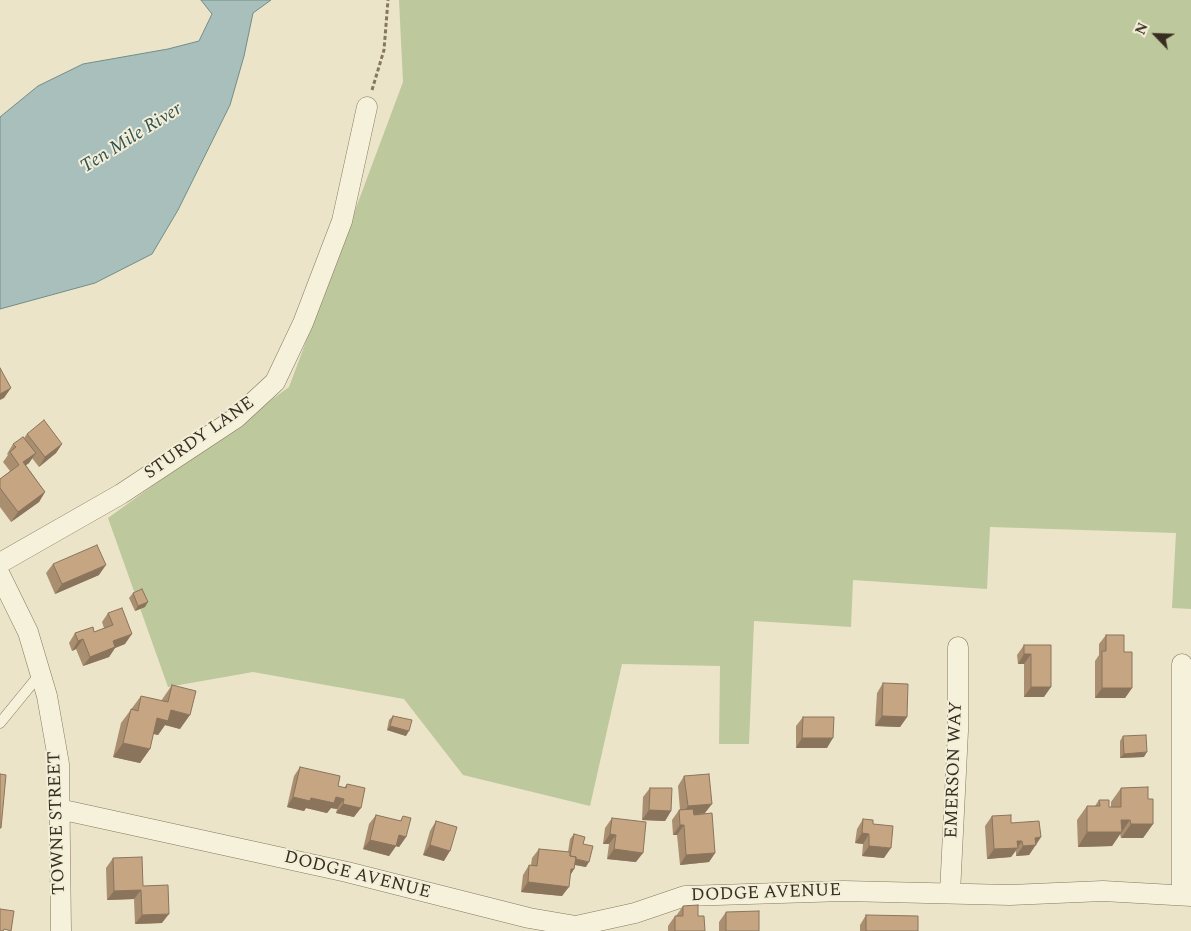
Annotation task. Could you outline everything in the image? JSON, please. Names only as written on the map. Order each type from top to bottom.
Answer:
[{"type":"street","name":"STURDY LANE","points":[[0,563],[129,489],[236,418],[276,382],[303,323],[342,221],[367,107]]},
{"type":"street","name":"TOWNE STREET","points":[[0,575],[28,632],[47,696],[59,764],[61,931]]},
{"type":"street","name":"EMERSON WAY","points":[[950,893],[958,731],[958,647]]},
{"type":"street","points":[[1182,664],[1186,896]]},
{"type":"street","name":"DODGE AVENUE","points":[[59,808],[347,872],[529,918],[576,926],[635,912],[685,896],[844,891],[1010,894],[1103,891],[1186,896]]},
{"type":"lane","points":[[0,723],[40,674]]},
{"type":"path","points":[[367,107],[384,50],[388,0]]},
{"type":"green space","points":[[399,0],[1191,0],[1191,609],[1172,608],[1176,533],[990,527],[987,589],[853,580],[851,627],[754,621],[749,744],[719,744],[720,666],[622,664],[590,806],[463,775],[404,699],[253,672],[168,687],[108,518],[289,387],[403,82]]},
{"type":"water","name":"Ten Mile River","points":[[201,0],[271,0],[253,13],[244,56],[230,105],[178,210],[152,254],[95,283],[0,309],[0,117],[38,86],[83,64],[168,49],[199,41],[212,14]]},
{"type":"building","points":[[0,368],[11,388],[0,394]]},
{"type":"building","points":[[44,420],[62,444],[45,457],[27,434]]},
{"type":"building","points":[[23,437],[36,453],[23,462],[45,492],[18,512],[0,488],[0,479],[19,465],[10,452],[16,447],[13,444]]},
{"type":"building","points":[[97,545],[106,565],[62,584],[53,564]]},
{"type":"building","points":[[142,589],[148,602],[138,606],[133,593]]},
{"type":"building","points":[[122,608],[132,634],[113,641],[115,647],[90,657],[83,639],[78,641],[75,633],[93,627],[94,632],[113,625],[108,613]]},
{"type":"building","points":[[1106,635],[1124,635],[1124,652],[1132,652],[1132,688],[1102,688],[1102,651],[1106,651]]},
{"type":"building","points":[[1024,645],[1051,645],[1051,687],[1031,687],[1031,654],[1024,654]]},
{"type":"building","points":[[883,683],[908,684],[907,717],[882,716]]},
{"type":"building","points":[[172,685],[196,691],[190,715],[171,710],[168,721],[157,718],[150,749],[123,743],[131,709],[138,711],[141,696],[168,702]]},
{"type":"building","points":[[393,716],[412,720],[409,731],[390,726]]},
{"type":"building","points":[[803,717],[834,717],[833,738],[802,738]]},
{"type":"building","points":[[1146,735],[1147,752],[1124,754],[1123,736]]},
{"type":"building","points":[[300,767],[340,776],[338,786],[346,788],[347,784],[365,788],[361,808],[343,804],[344,799],[336,797],[334,803],[311,798],[310,801],[293,797]]},
{"type":"building","points":[[0,774],[6,775],[1,828],[0,828]]},
{"type":"building","points":[[709,774],[712,804],[688,806],[684,776]]},
{"type":"building","points":[[1148,787],[1148,799],[1153,799],[1153,824],[1131,824],[1130,820],[1121,820],[1122,832],[1087,832],[1087,806],[1100,806],[1099,800],[1109,800],[1109,807],[1121,807],[1121,788]]},
{"type":"building","points":[[650,788],[672,788],[671,811],[649,810]]},
{"type":"building","points":[[693,809],[694,815],[712,813],[715,853],[686,855],[684,825],[680,825],[679,810]]},
{"type":"building","points":[[376,815],[401,821],[403,816],[411,818],[406,837],[399,835],[396,846],[370,840]]},
{"type":"building","points":[[1011,815],[1011,823],[1039,821],[1041,837],[1035,838],[1036,845],[1023,846],[1022,841],[1017,841],[1018,848],[994,849],[992,816]]},
{"type":"building","points":[[612,818],[646,822],[643,853],[614,849],[616,835],[610,834]]},
{"type":"building","points":[[863,819],[873,820],[873,824],[893,826],[891,848],[869,846],[869,834],[862,833]]},
{"type":"building","points":[[436,821],[457,827],[450,851],[430,845]]},
{"type":"building","points":[[574,834],[585,837],[583,844],[593,846],[589,862],[570,856]]},
{"type":"building","points":[[539,849],[570,852],[570,856],[576,857],[574,869],[571,869],[569,887],[528,882],[529,865],[537,866]]},
{"type":"building","points":[[142,857],[143,886],[168,885],[169,914],[142,915],[141,890],[114,891],[113,858]]},
{"type":"building","points":[[698,905],[698,916],[704,916],[705,931],[675,931],[675,916],[683,916],[683,906]]},
{"type":"building","points":[[0,909],[14,911],[11,931],[4,929],[0,931]]},
{"type":"building","points":[[759,911],[759,931],[726,931],[726,912]]},
{"type":"building","points":[[866,915],[918,916],[918,931],[866,931]]}]
